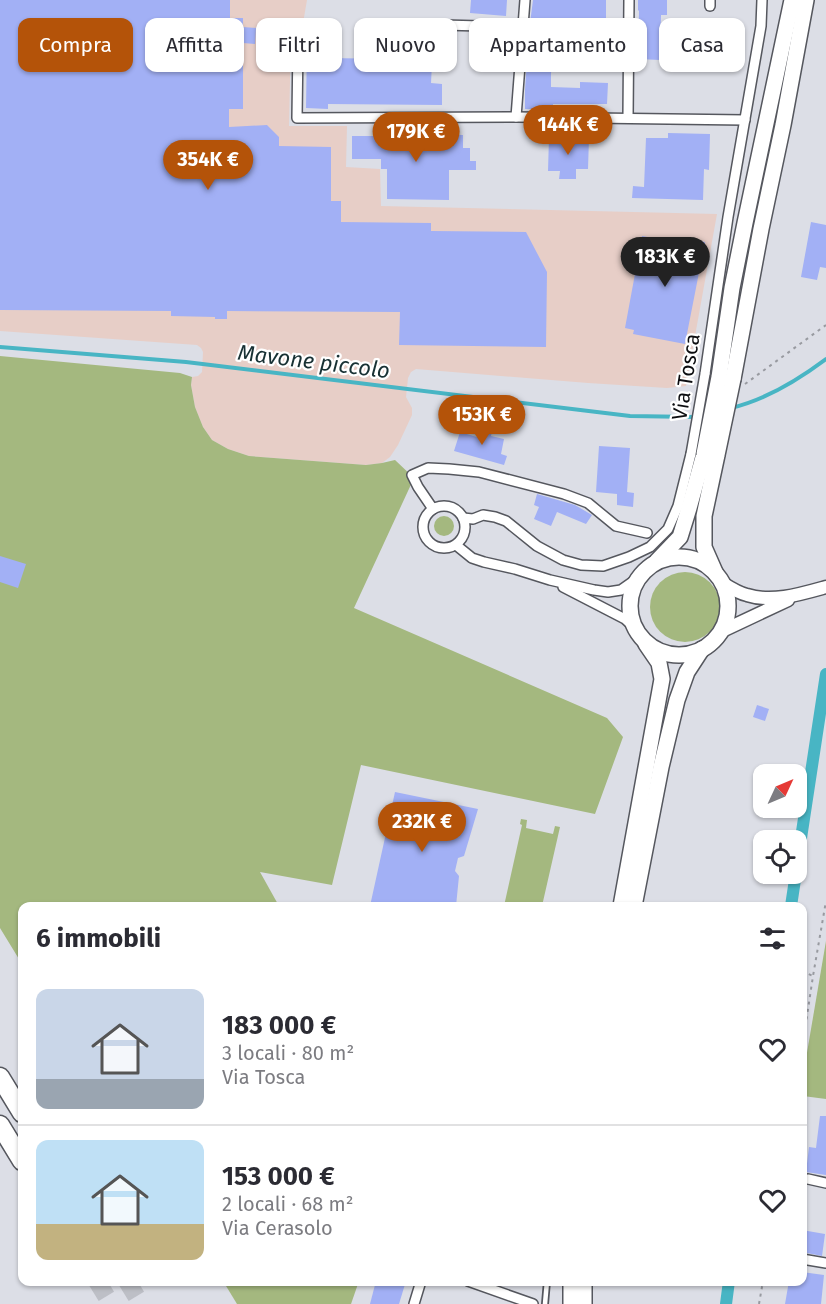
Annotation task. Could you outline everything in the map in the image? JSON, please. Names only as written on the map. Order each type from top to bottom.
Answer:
[{"type":"highway","points":[[0,1077],[18,1106]]},
{"type":"highway","points":[[0,1125],[18,1154]]},
{"type":"main road","points":[[726,379],[732,288],[792,0]]},
{"type":"main road","points":[[622,902],[662,679],[659,663],[632,621],[630,602],[640,576],[680,537],[689,508],[726,379],[761,229],[806,0]]},
{"type":"main road","points":[[639,633],[656,649],[675,654],[702,649],[724,625],[727,608],[725,590],[704,547],[704,454]]},
{"type":"main road","points":[[655,563],[683,557],[701,562],[718,578]]},
{"type":"main road","points":[[635,902],[661,767],[677,700],[687,672],[702,649]]},
{"type":"main road","points":[[571,1304],[572,1286]]},
{"type":"main road","points":[[584,1286],[584,1304]]},
{"type":"street","points":[[524,18],[525,0]]},
{"type":"street","points":[[628,118],[629,0]]},
{"type":"street","name":"Via Tosca","points":[[463,518],[473,519],[483,515],[506,521],[537,546],[562,560],[581,565],[603,566],[628,557],[650,547],[668,529],[704,454],[726,379],[728,217],[761,26],[762,0]]},
{"type":"street","points":[[298,72],[297,118],[516,117],[745,120]]},
{"type":"street","points":[[516,117],[520,72]]},
{"type":"street","points":[[433,508],[412,475],[429,468],[479,472],[564,494],[588,503],[616,526],[647,533]]},
{"type":"street","points":[[447,506],[454,508],[463,518],[464,536],[456,545],[450,548],[436,548],[425,539],[422,525],[433,508],[447,506]]},
{"type":"street","points":[[456,545],[472,558],[550,580],[608,592],[621,590],[640,576]]},
{"type":"street","points":[[718,578],[744,595],[765,598],[797,596]]},
{"type":"street","points":[[550,580],[625,619],[639,633]]},
{"type":"street","points":[[720,632],[797,596],[826,587]]},
{"type":"street","points":[[808,1179],[826,1183]]},
{"type":"street","points":[[807,1260],[826,1263]]},
{"type":"street","points":[[414,1304],[419,1286]]},
{"type":"street","points":[[482,1286],[533,1304]]},
{"type":"lane","points":[[545,1304],[547,1286]]},
{"type":"path","points":[[726,379],[826,325]]},
{"type":"path","points":[[807,1016],[826,901]]},
{"type":"path","points":[[807,973],[813,976]]},
{"type":"path","points":[[759,1304],[762,1286]]},
{"type":"shaded area","points":[[0,0],[307,0],[304,18],[256,18],[256,72],[290,72],[289,126],[347,126],[346,167],[380,169],[381,206],[717,214],[686,386],[667,388],[416,369],[408,378],[406,397],[412,408],[412,415],[398,445],[390,457],[382,463],[366,465],[249,456],[228,449],[212,440],[203,427],[195,407],[191,385],[192,377],[202,372],[203,352],[197,345],[0,331]]},
{"type":"green space","points":[[0,356],[180,373],[192,377],[195,407],[203,427],[212,440],[228,449],[249,456],[366,465],[395,460],[414,478],[354,608],[607,718],[623,737],[595,814],[361,765],[332,885],[260,872],[277,902],[18,902],[18,957],[0,928]]},
{"type":"green space","points":[[444,516],[451,519],[454,526],[451,533],[444,536],[437,533],[434,526],[437,519]]},
{"type":"green space","points":[[692,572],[705,578],[714,587],[718,593],[720,607],[718,621],[710,632],[699,640],[678,642],[660,632],[652,621],[650,600],[660,582],[671,574]]},
{"type":"green space","points":[[521,819],[527,820],[526,828],[553,834],[555,826],[560,827],[543,902],[505,902],[522,825],[520,824]]},
{"type":"green space","points":[[826,941],[826,1099],[807,1097],[807,1053]]},
{"type":"green space","points":[[226,1286],[357,1286],[351,1304],[237,1304]]},
{"type":"building","points":[[0,0],[230,0],[230,18],[145,18],[145,72],[243,72],[243,109],[229,109],[229,127],[267,125],[279,137],[279,146],[331,147],[331,201],[341,201],[341,222],[431,223],[431,231],[526,232],[547,272],[546,347],[399,345],[400,312],[227,311],[227,319],[215,319],[215,317],[171,316],[171,311],[0,310]]},
{"type":"building","points":[[471,0],[507,0],[506,16],[470,13]]},
{"type":"building","points":[[533,0],[606,0],[606,18],[531,18]]},
{"type":"building","points":[[638,0],[667,0],[667,15],[661,15],[659,18],[659,60],[647,59],[647,18],[639,18]]},
{"type":"building","points":[[244,27],[256,28],[255,44],[244,43]]},
{"type":"building","points":[[342,58],[354,58],[354,72],[432,72],[431,83],[442,84],[442,105],[328,104],[328,109],[306,108],[307,72],[342,72]]},
{"type":"building","points":[[526,72],[551,72],[551,87],[580,88],[580,82],[608,83],[607,104],[553,104],[553,109],[525,109]]},
{"type":"building","points":[[668,133],[710,134],[709,170],[704,169],[703,200],[632,198],[633,186],[644,187],[646,138],[668,138]]},
{"type":"building","points":[[381,134],[463,135],[463,148],[470,148],[470,161],[476,161],[476,170],[449,170],[449,200],[387,199],[387,169],[381,169],[381,159],[352,159],[352,136],[381,136]]},
{"type":"building","points":[[549,137],[589,138],[588,169],[576,169],[576,179],[559,179],[560,171],[548,171]]},
{"type":"building","points":[[811,222],[826,225],[826,268],[820,267],[817,280],[801,277]]},
{"type":"building","points":[[642,236],[676,242],[677,237],[705,242],[685,344],[633,334],[634,330],[625,328]]},
{"type":"building","points":[[483,424],[493,426],[491,436],[504,439],[501,454],[507,456],[504,465],[454,451],[460,432],[480,438]]},
{"type":"building","points":[[599,446],[630,448],[627,492],[634,493],[633,507],[617,505],[617,494],[596,492]]},
{"type":"building","points":[[537,494],[575,505],[592,515],[586,524],[557,512],[551,526],[534,519],[539,507],[534,505]]},
{"type":"building","points":[[0,556],[26,564],[18,588],[0,582]]},
{"type":"building","points":[[757,705],[769,709],[765,721],[753,717]]},
{"type":"building","points":[[395,792],[478,809],[464,856],[458,858],[455,871],[459,876],[456,902],[371,902]]},
{"type":"building","points":[[820,1116],[826,1116],[826,1175],[807,1172],[809,1147],[816,1148]]},
{"type":"building","points":[[807,1231],[825,1234],[822,1256],[807,1253]]},
{"type":"building","points":[[807,1273],[824,1275],[821,1304],[785,1304],[788,1286],[807,1286]]},
{"type":"building","points":[[375,1286],[404,1286],[399,1304],[370,1304]]},
{"type":"waterway","name":"Mavone piccolo","points":[[0,347],[186,362],[630,416],[694,417],[709,413]]},
{"type":"waterway","name":"Mavone piccolo","points":[[731,408],[756,400],[781,388],[826,359]]},
{"type":"waterway","points":[[802,830],[826,674]]},
{"type":"waterway","points":[[792,902],[794,884]]},
{"type":"waterway","points":[[726,1304],[728,1286]]},
{"type":"tunnel","points":[[100,1286],[111,1304]]},
{"type":"tunnel","points":[[130,1286],[141,1304]]}]
